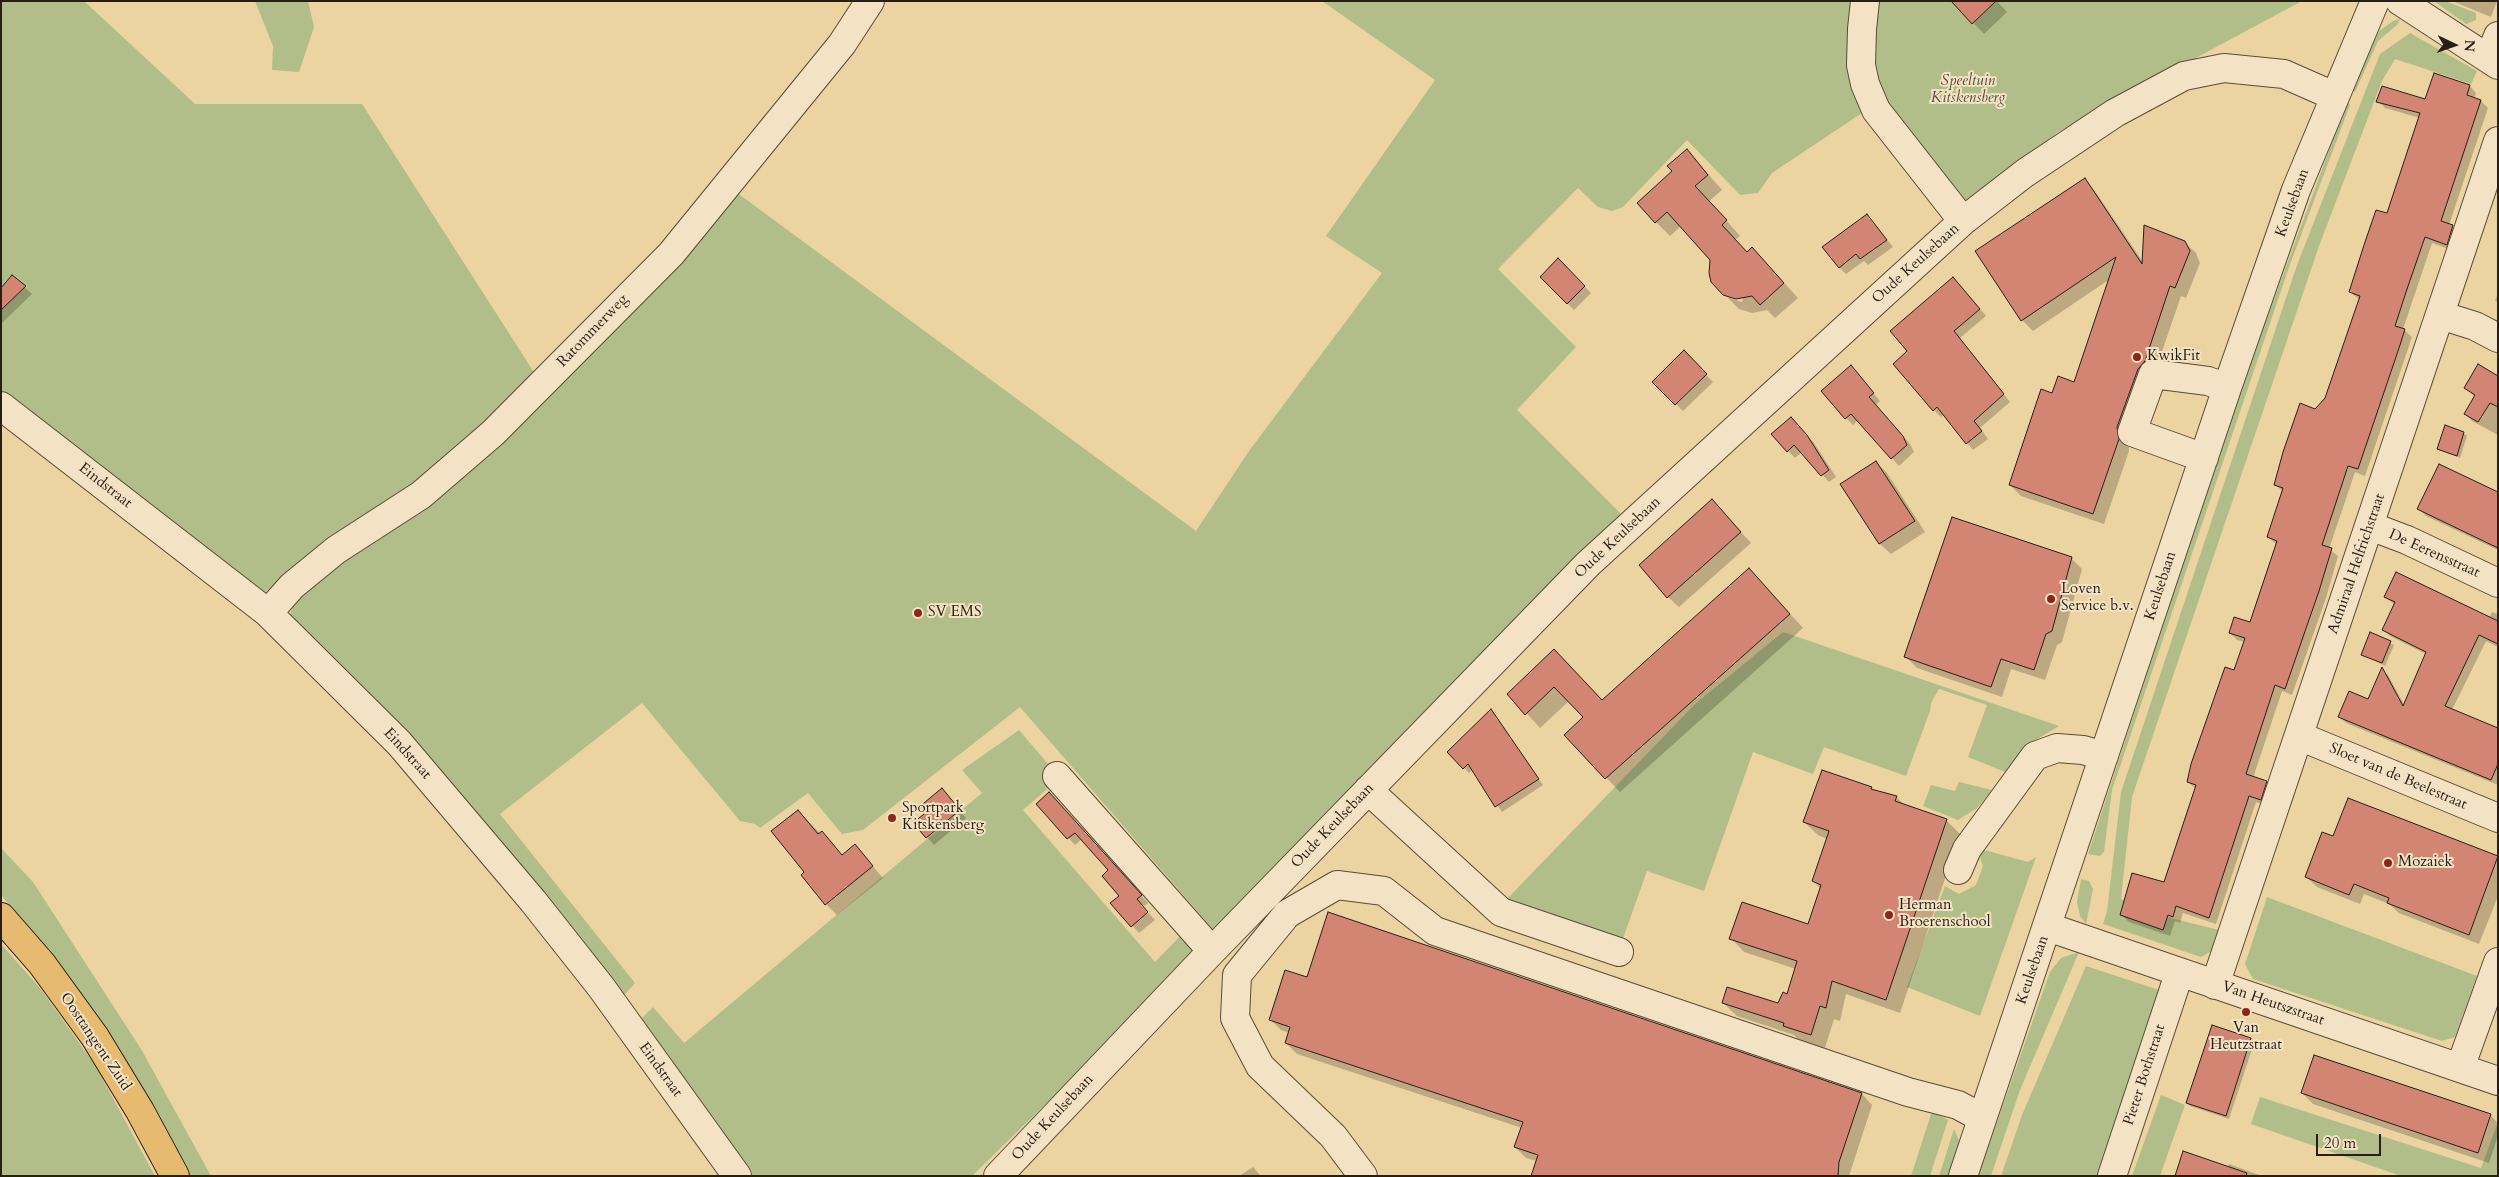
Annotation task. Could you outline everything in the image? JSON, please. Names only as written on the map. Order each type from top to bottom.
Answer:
[{"type":"main road","name":"Oosttangent Zuid","points":[[1,917],[42,964],[95,1037],[140,1111],[175,1176]]},
{"type":"street","name":"Ratommerweg","points":[[268,613],[292,586],[336,550],[421,495],[493,433],[671,254],[842,44],[870,1]]},
{"type":"street","points":[[1865,1],[1861,65],[1865,84],[1876,110],[1963,221]]},
{"type":"street","name":"Keulsebaan","points":[[1962,1176],[2048,927],[2227,388],[2296,190],[2375,1]]},
{"type":"street","points":[[2400,1],[2495,54]]},
{"type":"street","name":"Oude Keulsebaan","points":[[998,1176],[1212,951],[1588,564],[1963,221],[2025,173],[2115,113],[2184,76],[2224,68],[2284,74],[2334,96]]},
{"type":"street","name":"Admiraal Helfrichstraat","points":[[2215,985],[2498,142]]},
{"type":"street","points":[[2440,315],[2475,326],[2498,338]]},
{"type":"street","points":[[2204,458],[2132,432],[2153,374],[2208,381],[2227,388]]},
{"type":"street","name":"Eindstraat","points":[[1,406],[268,613],[399,743],[533,901],[601,988],[737,1176]]},
{"type":"street","name":"De Eerensstraat","points":[[2370,526],[2407,540],[2498,583]]},
{"type":"street","name":"Sloet van de Beelestraat","points":[[2299,736],[2498,818]]},
{"type":"street","points":[[1958,870],[1967,850],[2034,756],[2057,748],[2083,750],[2104,756]]},
{"type":"street","points":[[1057,776],[1212,951]]},
{"type":"street","points":[[1368,790],[1501,912],[1619,952]]},
{"type":"street","points":[[1363,1176],[1334,1136],[1260,1066],[1235,1018],[1237,974],[1287,914],[1337,885],[1384,891],[1435,931],[1908,1092],[1958,1105],[1982,1118]]},
{"type":"street","name":"Van Heutszstraat","points":[[2048,927],[2179,974],[2498,1080]]},
{"type":"street","points":[[2460,1068],[2498,962]]},
{"type":"street","name":"Pieter Bothstraat","points":[[2112,1176],[2179,974]]},
{"type":"green space","points":[[1,1],[84,1],[195,104],[362,104],[537,377],[427,477],[265,592],[251,591],[1,399]]},
{"type":"green space","points":[[255,1],[308,1],[314,27],[299,72],[272,70],[273,46]]},
{"type":"green space","name":"Speeltuin Kitskensberg","points":[[1322,1],[2302,1],[2058,132],[1951,217],[1871,107],[1772,173],[1758,193],[1740,195],[1687,140],[1623,207],[1612,211],[1598,207],[1578,188],[1498,269],[1576,347],[1517,410],[1627,520],[1218,935],[1020,707],[863,830],[842,834],[808,793],[760,828],[755,824],[740,821],[642,703],[500,814],[635,983],[619,1001],[289,620],[293,604],[736,192],[1196,531],[1249,451],[1382,273],[1326,236],[1435,80]]},
{"type":"green space","points":[[2434,1],[2445,1],[2476,13],[2476,20],[2466,24]]},
{"type":"green space","points":[[2400,19],[2398,24],[2378,41],[2355,92],[2351,90],[2379,31],[2393,21]]},
{"type":"green space","points":[[2410,33],[2477,71],[2471,84],[2395,59],[2382,81],[2319,246],[2132,797],[2121,899],[2171,918],[2223,931],[2215,949],[2201,957],[2103,924],[2107,911],[2121,792],[2297,265],[2380,54]]},
{"type":"green space","points":[[2347,102],[2350,105],[2289,267],[2112,790],[2104,852],[2100,856],[2088,854],[2237,399]]},
{"type":"green space","points":[[1783,632],[2059,726],[2032,742],[2008,773],[1968,757],[1987,705],[1939,689],[1931,703],[1930,711],[1906,776],[1824,747],[1813,774],[1753,752],[1704,891],[1647,871],[1621,944],[1506,900],[1695,704]]},
{"type":"green space","points":[[1019,730],[1060,778],[1023,810],[1155,962],[1189,927],[1207,946],[972,1176],[750,1176],[635,1025],[653,1007],[684,1043],[982,793],[962,770]]},
{"type":"green space","points":[[1959,782],[1992,790],[1977,808],[1958,820],[1923,806],[1931,785],[1955,791]]},
{"type":"green space","points":[[1,848],[33,882],[141,1049],[211,1176],[189,1176],[127,1062],[67,974],[1,895]]},
{"type":"green space","points":[[1977,848],[2028,862],[2036,857],[1980,1016],[1907,987],[1945,886],[1959,894],[1976,885],[1983,866]]},
{"type":"green space","points":[[2081,879],[2089,881],[2093,889],[2086,924],[2080,916],[2077,902]]},
{"type":"green space","points":[[2267,897],[2477,976],[2455,1037],[2442,1041],[2253,979],[2245,964]]},
{"type":"green space","points":[[1,944],[40,988],[95,1065],[155,1176],[1,1176]]},
{"type":"green space","points":[[2079,952],[2020,1090],[1991,1176],[1978,1176],[2050,972],[2061,958]]},
{"type":"green space","points":[[2086,966],[2165,992],[2103,1176],[2001,1176],[2022,1115]]},
{"type":"green space","points":[[2161,1095],[2185,1105],[2160,1176],[2132,1176]]},
{"type":"green space","points":[[2260,1097],[2481,1168],[2498,1122],[2498,1176],[2401,1176],[2251,1124]]},
{"type":"green space","points":[[1932,1111],[1948,1120],[1930,1176],[1911,1176]]},
{"type":"green space","points":[[1954,1129],[1960,1142],[1949,1176],[1939,1176]]},
{"type":"building","points":[[1951,1],[1996,1],[1972,24]]},
{"type":"building","points":[[2434,73],[2470,85],[2467,95],[2481,100],[2441,221],[2453,225],[2447,245],[2425,237],[2406,292],[2395,326],[2405,329],[2400,345],[2358,469],[2348,466],[2322,545],[2332,548],[2319,591],[2285,689],[2275,685],[2246,774],[2267,781],[2261,800],[2249,796],[2209,918],[2176,906],[2173,917],[2168,915],[2163,930],[2120,915],[2132,873],[2164,882],[2196,785],[2187,782],[2191,764],[2225,667],[2234,670],[2245,638],[2229,633],[2234,617],[2250,622],[2277,541],[2267,537],[2283,488],[2274,485],[2283,452],[2300,403],[2315,409],[2325,398],[2360,296],[2349,292],[2365,242],[2376,210],[2387,213],[2420,113],[2376,102],[2382,86],[2425,99]]},
{"type":"building","points":[[1687,149],[1708,175],[1695,186],[1727,220],[1722,225],[1747,252],[1752,247],[1784,283],[1760,305],[1752,296],[1736,299],[1723,295],[1711,282],[1709,273],[1710,260],[1667,212],[1655,223],[1637,203],[1672,171],[1667,166]]},
{"type":"building","points":[[2085,178],[2142,264],[2144,225],[2185,241],[2190,251],[2175,288],[2170,286],[2145,361],[2138,369],[2117,427],[2119,439],[2093,514],[2009,485],[2041,389],[2052,393],[2058,376],[2074,382],[2116,257],[2021,321],[1975,251]]},
{"type":"building","points":[[1867,214],[1887,240],[1860,259],[1856,254],[1839,268],[1822,247]]},
{"type":"building","points":[[1558,258],[1585,286],[1567,304],[1540,277]]},
{"type":"building","points":[[12,275],[26,286],[1,310],[1,288]]},
{"type":"building","points":[[1953,277],[1980,309],[1954,331],[2004,394],[1974,421],[1982,431],[1966,444],[1937,407],[1933,411],[1893,364],[1907,351],[1890,331]]},
{"type":"building","points":[[1684,350],[1707,374],[1675,405],[1652,382]]},
{"type":"building","points":[[2478,364],[2498,376],[2498,407],[2490,403],[2478,422],[2464,414],[2475,395],[2464,388]]},
{"type":"building","points":[[1851,365],[1874,393],[1869,397],[1903,436],[1907,445],[1891,459],[1851,414],[1845,419],[1821,391]]},
{"type":"building","points":[[1791,417],[1807,435],[1829,470],[1821,476],[1794,445],[1787,452],[1771,434]]},
{"type":"building","points":[[2445,425],[2464,432],[2457,456],[2437,449]]},
{"type":"building","points":[[1876,461],[1915,521],[1879,544],[1840,484]]},
{"type":"building","points":[[2439,464],[2498,492],[2498,548],[2417,509]]},
{"type":"building","points":[[1712,499],[1741,532],[1667,598],[1639,565]]},
{"type":"building","points":[[1952,517],[2072,557],[2052,631],[2046,634],[2034,670],[2001,659],[1991,687],[1904,657]]},
{"type":"building","points":[[1749,568],[1790,614],[1605,779],[1564,735],[1583,717],[1554,687],[1525,715],[1507,694],[1554,649],[1602,700]]},
{"type":"building","points":[[2396,572],[2498,621],[2498,644],[2479,635],[2445,706],[2498,728],[2498,764],[2491,780],[2338,717],[2349,691],[2368,699],[2382,667],[2403,706],[2426,652],[2382,630],[2395,602],[2384,597]]},
{"type":"building","points":[[2370,632],[2391,641],[2382,663],[2361,655]]},
{"type":"building","points":[[1491,709],[1539,779],[1495,807],[1468,764],[1463,769],[1447,752]]},
{"type":"building","points":[[1822,770],[1872,787],[1871,789],[1897,796],[1895,801],[1947,819],[1886,1000],[1832,981],[1826,1008],[1820,1006],[1811,1035],[1783,1026],[1784,1023],[1722,1003],[1727,987],[1778,1003],[1783,992],[1787,994],[1797,961],[1729,939],[1742,902],[1808,924],[1821,885],[1812,881],[1829,831],[1803,822]]},
{"type":"building","points":[[942,788],[960,810],[926,838],[913,823],[924,814],[918,808]]},
{"type":"building","points":[[1049,792],[1142,895],[1137,899],[1148,912],[1131,927],[1110,903],[1119,896],[1102,876],[1108,870],[1075,833],[1067,839],[1036,804]]},
{"type":"building","points":[[2348,798],[2498,856],[2469,935],[2387,903],[2389,898],[2354,884],[2349,895],[2305,877],[2322,832],[2333,836]]},
{"type":"building","points":[[798,810],[818,834],[822,831],[842,855],[855,844],[873,866],[825,905],[801,875],[804,872],[771,831]]},
{"type":"building","points":[[1328,912],[1862,1093],[1839,1162],[1838,1176],[1531,1176],[1538,1155],[1514,1147],[1523,1122],[1285,1043],[1290,1027],[1269,1020],[1285,970],[1307,977]]},
{"type":"building","points":[[2212,1025],[2251,1038],[2226,1116],[2186,1103]]},
{"type":"building","points":[[2314,1055],[2491,1114],[2478,1153],[2301,1093]]},
{"type":"building","points":[[2183,1151],[2247,1173],[2246,1176],[2175,1176]]},
{"type":"place","name":"KwikFit","points":[[2137,357]]},
{"type":"place","name":"Loven Service b.v.","points":[[2051,599]]},
{"type":"place","name":"SV EMS","points":[[918,613]]},
{"type":"place","name":"Sportpark Kitskensberg","points":[[892,818]]},
{"type":"place","name":"Mozaiek","points":[[2388,863]]},
{"type":"place","name":"Herman Broerenschool","points":[[1889,915]]},
{"type":"place","name":"Van Heutzstraat","points":[[2246,1012]]}]
